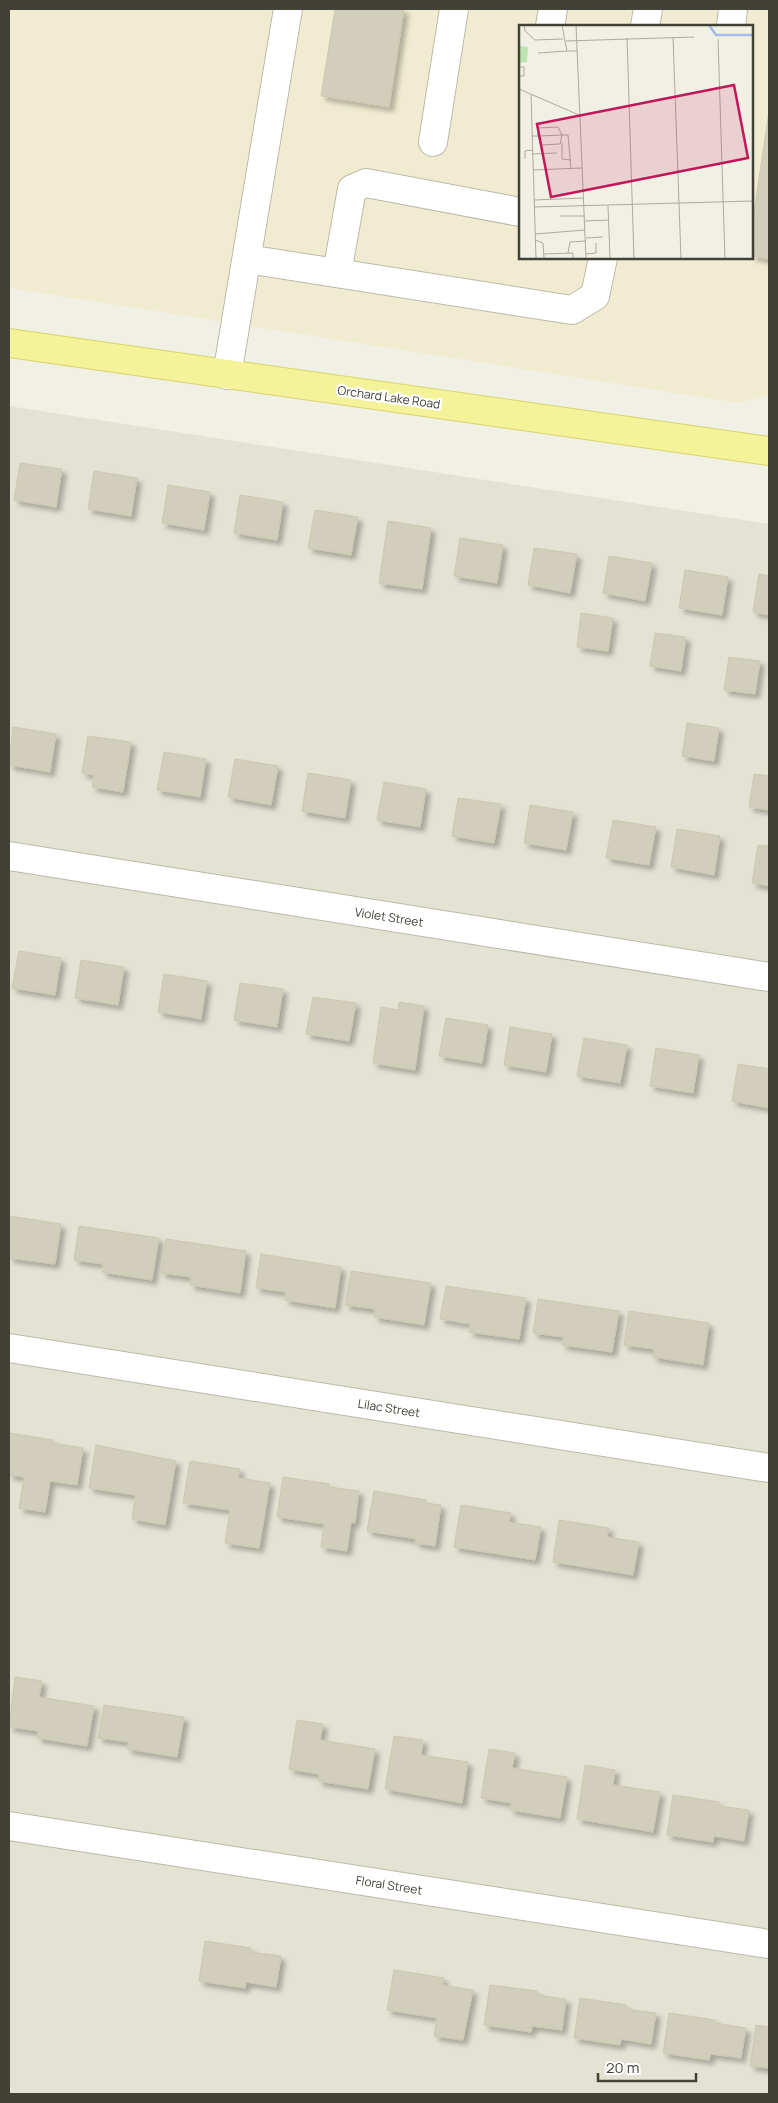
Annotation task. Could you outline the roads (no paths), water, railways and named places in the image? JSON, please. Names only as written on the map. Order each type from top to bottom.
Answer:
[{"type":"main road","name":"Orchard Lake Road","points":[[9,343],[769,451]]},
{"type":"street","points":[[228,375],[288,9]]},
{"type":"street","points":[[433,142],[454,9]]},
{"type":"street","points":[[550,25],[553,9]]},
{"type":"street","points":[[645,25],[648,9]]},
{"type":"street","points":[[731,25],[734,9]]},
{"type":"street","points":[[338,273],[352,188],[366,183],[519,212]]},
{"type":"street","points":[[247,259],[572,310],[595,296],[603,259]]},
{"type":"street","name":"Violet Street","points":[[9,856],[769,977]]},
{"type":"street","name":"Lilac Street","points":[[9,1348],[769,1468]]},
{"type":"street","name":"Floral Street","points":[[9,1826],[769,1944]]}]
